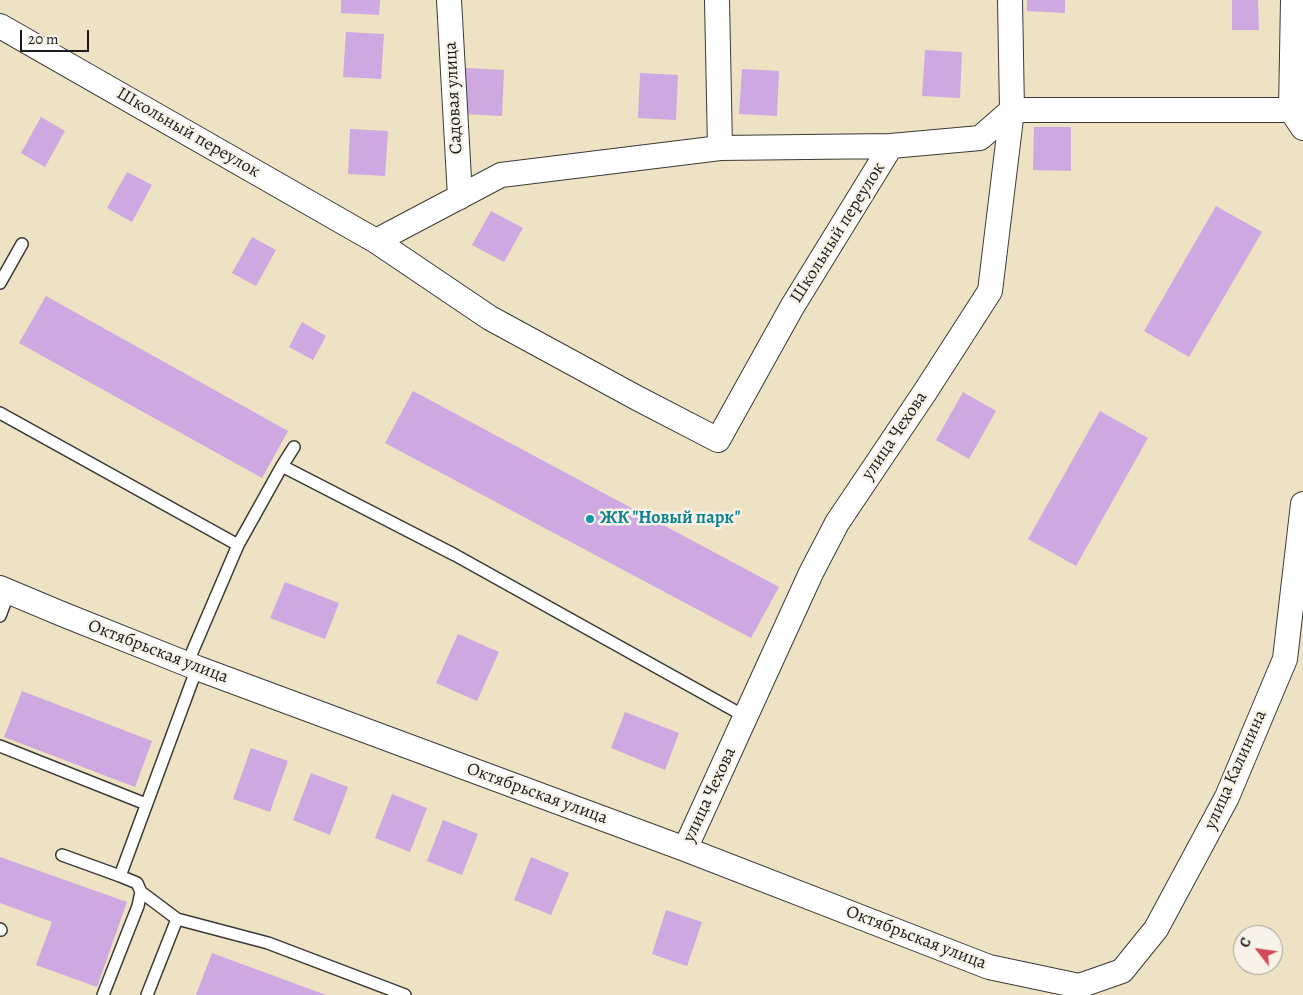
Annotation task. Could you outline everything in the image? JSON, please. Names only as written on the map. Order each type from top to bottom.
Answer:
[{"type":"street","name":"Садовая улица","points":[[449,0],[460,197]]},
{"type":"street","points":[[717,0],[720,148]]},
{"type":"street","name":"улица Чехова","points":[[685,849],[811,573],[837,523],[990,291],[1012,110],[1010,0]]},
{"type":"street","points":[[891,146],[980,138],[1012,110],[1297,119],[1293,0]]},
{"type":"street","name":"Школьный переулок","points":[[0,26],[376,241],[490,318],[718,440],[792,307],[891,146]]},
{"type":"street","name":"Школьный переулок","points":[[376,241],[501,175],[720,148],[891,146]]},
{"type":"street","name":"улица Калинина","points":[[1079,986],[1122,971],[1156,929],[1227,797],[1285,659],[1303,504]]},
{"type":"street","name":"Октябрьская улица","points":[[5,590],[192,666],[685,849],[989,966],[1079,986]]},
{"type":"lane","points":[[0,282],[22,244]]},
{"type":"lane","points":[[0,413],[238,545]]},
{"type":"lane","points":[[120,876],[192,666],[238,545],[294,448]]},
{"type":"lane","points":[[282,466],[455,555],[746,716]]},
{"type":"lane","points":[[0,616],[5,590]]},
{"type":"lane","points":[[0,746],[146,804]]},
{"type":"lane","points":[[62,855],[137,883],[141,892],[177,919],[268,944],[405,995]]},
{"type":"lane","points":[[103,995],[138,906],[141,892]]},
{"type":"lane","points":[[147,995],[177,919]]},
{"type":"building","points":[[341,0],[380,0],[379,15],[341,13]]},
{"type":"building","points":[[1027,0],[1065,0],[1065,13],[1027,11]]},
{"type":"building","points":[[1232,0],[1258,0],[1259,30],[1232,30]]},
{"type":"building","points":[[346,32],[384,34],[381,79],[343,77]]},
{"type":"building","points":[[925,50],[962,52],[960,98],[922,96]]},
{"type":"building","points":[[466,68],[504,70],[502,116],[464,114]]},
{"type":"building","points":[[742,69],[779,71],[777,116],[739,114]]},
{"type":"building","points":[[640,73],[678,75],[676,120],[638,118]]},
{"type":"building","points":[[41,117],[65,131],[45,167],[21,153]]},
{"type":"building","points":[[1034,127],[1071,127],[1071,171],[1033,170]]},
{"type":"building","points":[[350,129],[388,131],[385,176],[348,174]]},
{"type":"building","points":[[127,172],[152,185],[132,222],[107,208]]},
{"type":"building","points":[[1216,206],[1262,232],[1189,357],[1144,331]]},
{"type":"building","points":[[491,211],[523,228],[504,262],[472,245]]},
{"type":"building","points":[[252,237],[276,250],[256,286],[232,273]]},
{"type":"building","points":[[46,296],[288,431],[262,478],[19,343]]},
{"type":"building","points":[[302,322],[326,336],[313,360],[289,347]]},
{"type":"building","name":"ЖК \"Новый парк\"","points":[[413,391],[779,587],[751,638],[385,443]]},
{"type":"building","points":[[963,392],[996,411],[969,459],[936,440]]},
{"type":"building","points":[[1100,411],[1148,438],[1076,566],[1028,539]]},
{"type":"building","points":[[285,582],[339,603],[325,639],[270,618]]},
{"type":"building","points":[[458,634],[499,652],[477,701],[436,683]]},
{"type":"building","points":[[22,691],[152,741],[135,787],[4,737]]},
{"type":"building","points":[[625,712],[679,733],[665,770],[611,748]]},
{"type":"building","points":[[251,748],[288,761],[270,812],[233,799]]},
{"type":"building","points":[[311,773],[348,787],[330,835],[293,820]]},
{"type":"building","points":[[392,794],[427,808],[410,852],[375,838]]},
{"type":"building","points":[[443,820],[478,834],[462,875],[427,861]]},
{"type":"building","points":[[0,857],[127,902],[97,987],[36,965],[52,922],[0,903]]},
{"type":"building","points":[[531,857],[569,873],[551,915],[514,900]]},
{"type":"building","points":[[666,910],[702,922],[687,966],[652,954]]},
{"type":"building","points":[[212,953],[326,995],[196,995]]},
{"type":"place","name":"ЖК \"Новый парк\"","points":[[590,519]]}]
